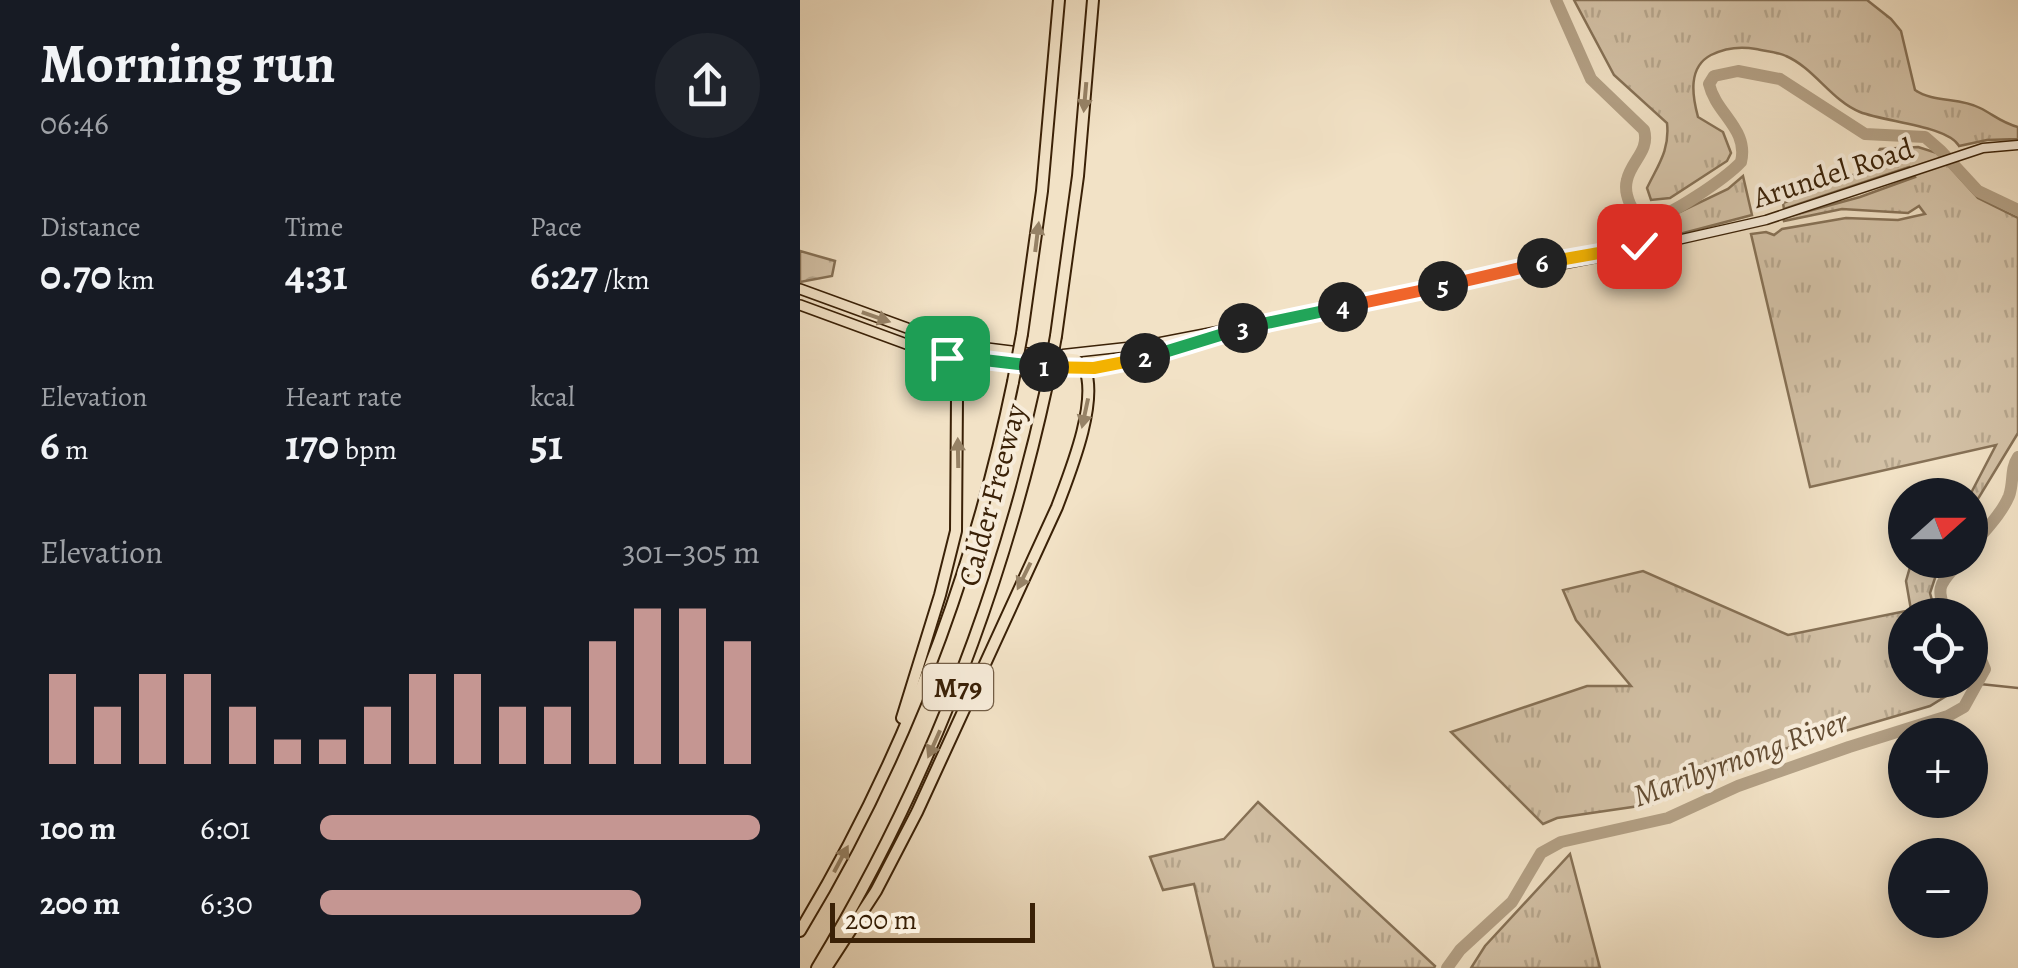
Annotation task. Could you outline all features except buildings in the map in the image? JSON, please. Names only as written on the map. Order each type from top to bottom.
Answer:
[{"type":"highway","name":"Calder Freeway","points":[[800,932],[878,785],[944,628],[987,493],[1022,334],[1042,191],[1059,0]]},
{"type":"highway","name":"Calder Freeway","points":[[817,968],[871,874],[925,765],[960,682],[1012,528],[1056,336],[1078,176],[1093,0]]},
{"type":"highway","points":[[826,968],[876,891],[901,843],[1046,530],[1064,487],[1084,418],[1089,388],[1085,369]]},
{"type":"highway","points":[[878,785],[935,612],[956,530],[957,397],[952,375]]},
{"type":"main road","points":[[800,290],[907,328],[994,350],[1072,358],[1085,369]]},
{"type":"main road","points":[[800,305],[920,349],[947,363],[984,360],[1085,369]]},
{"type":"main road","points":[[952,375],[947,363],[954,341]]},
{"type":"street","name":"Arundel Road","points":[[994,350],[1074,354],[1116,350],[1261,324],[1585,254],[1662,244],[1757,222],[1982,148],[2018,144]]},
{"type":"street","name":"Arundel Road","points":[[1085,369],[1138,360],[1261,324]]},
{"type":"green space","points":[[1574,0],[1867,0],[1901,31],[1915,90],[1980,108],[2018,127],[2018,139],[1959,146],[1942,134],[1850,107],[1786,56],[1733,48],[1704,60],[1694,82],[1698,117],[1723,132],[1731,153],[1727,161],[1670,198],[1651,200],[1647,188],[1665,149],[1667,123],[1614,75]]},
{"type":"green space","points":[[1918,147],[1937,153],[1978,198],[2018,218],[2018,433],[1988,482],[1988,478],[1979,478],[1996,445],[1810,487],[1751,234],[1774,235],[1782,229],[1846,218],[1898,220],[1925,214],[1919,206],[1908,213],[1842,209],[1784,221],[1783,218],[1915,177],[1909,167],[1784,209],[1783,203],[1868,169],[1880,149]]},
{"type":"green space","points":[[1743,176],[1752,215],[1672,236],[1667,218],[1728,189]]},
{"type":"green space","points":[[800,251],[835,261],[832,276],[800,282]]},
{"type":"green space","points":[[1643,571],[1788,635],[1888,615],[1888,698],[1943,698],[1930,706],[1750,759],[1653,804],[1557,818],[1543,824],[1451,732],[1587,686],[1631,686],[1576,620],[1563,590]]},
{"type":"green space","points":[[1935,578],[1931,598],[1909,598],[1906,581]]},
{"type":"green space","points":[[1258,802],[1434,968],[1214,968],[1194,884],[1163,890],[1150,857],[1224,839]]},
{"type":"green space","points":[[1570,854],[1600,968],[1471,968],[1485,946]]},
{"type":"waterway","name":"Maribyrnong River","points":[[1556,0],[1591,79],[1644,130],[1644,144],[1626,186],[1631,207],[1641,217],[1655,218],[1681,206],[1741,162],[1740,140],[1709,84],[1714,76],[1738,71],[1780,79],[1865,134],[1925,137],[1978,191],[2018,210]]},
{"type":"waterway","name":"Maribyrnong River","points":[[1988,528],[2006,503],[2018,457]]},
{"type":"waterway","name":"Maribyrnong River","points":[[1941,598],[1940,590],[1946,578]]},
{"type":"waterway","points":[[1988,685],[2018,688]]},
{"type":"waterway","name":"Maribyrnong River","points":[[1447,968],[1460,950],[1512,902],[1541,853],[1561,842],[1668,818],[1738,786],[1948,716],[1964,707],[1969,698]]},
{"type":"route","points":[[947,358],[947,363],[984,360],[1094,368],[1138,360],[1261,324],[1555,260],[1639,246]]}]
